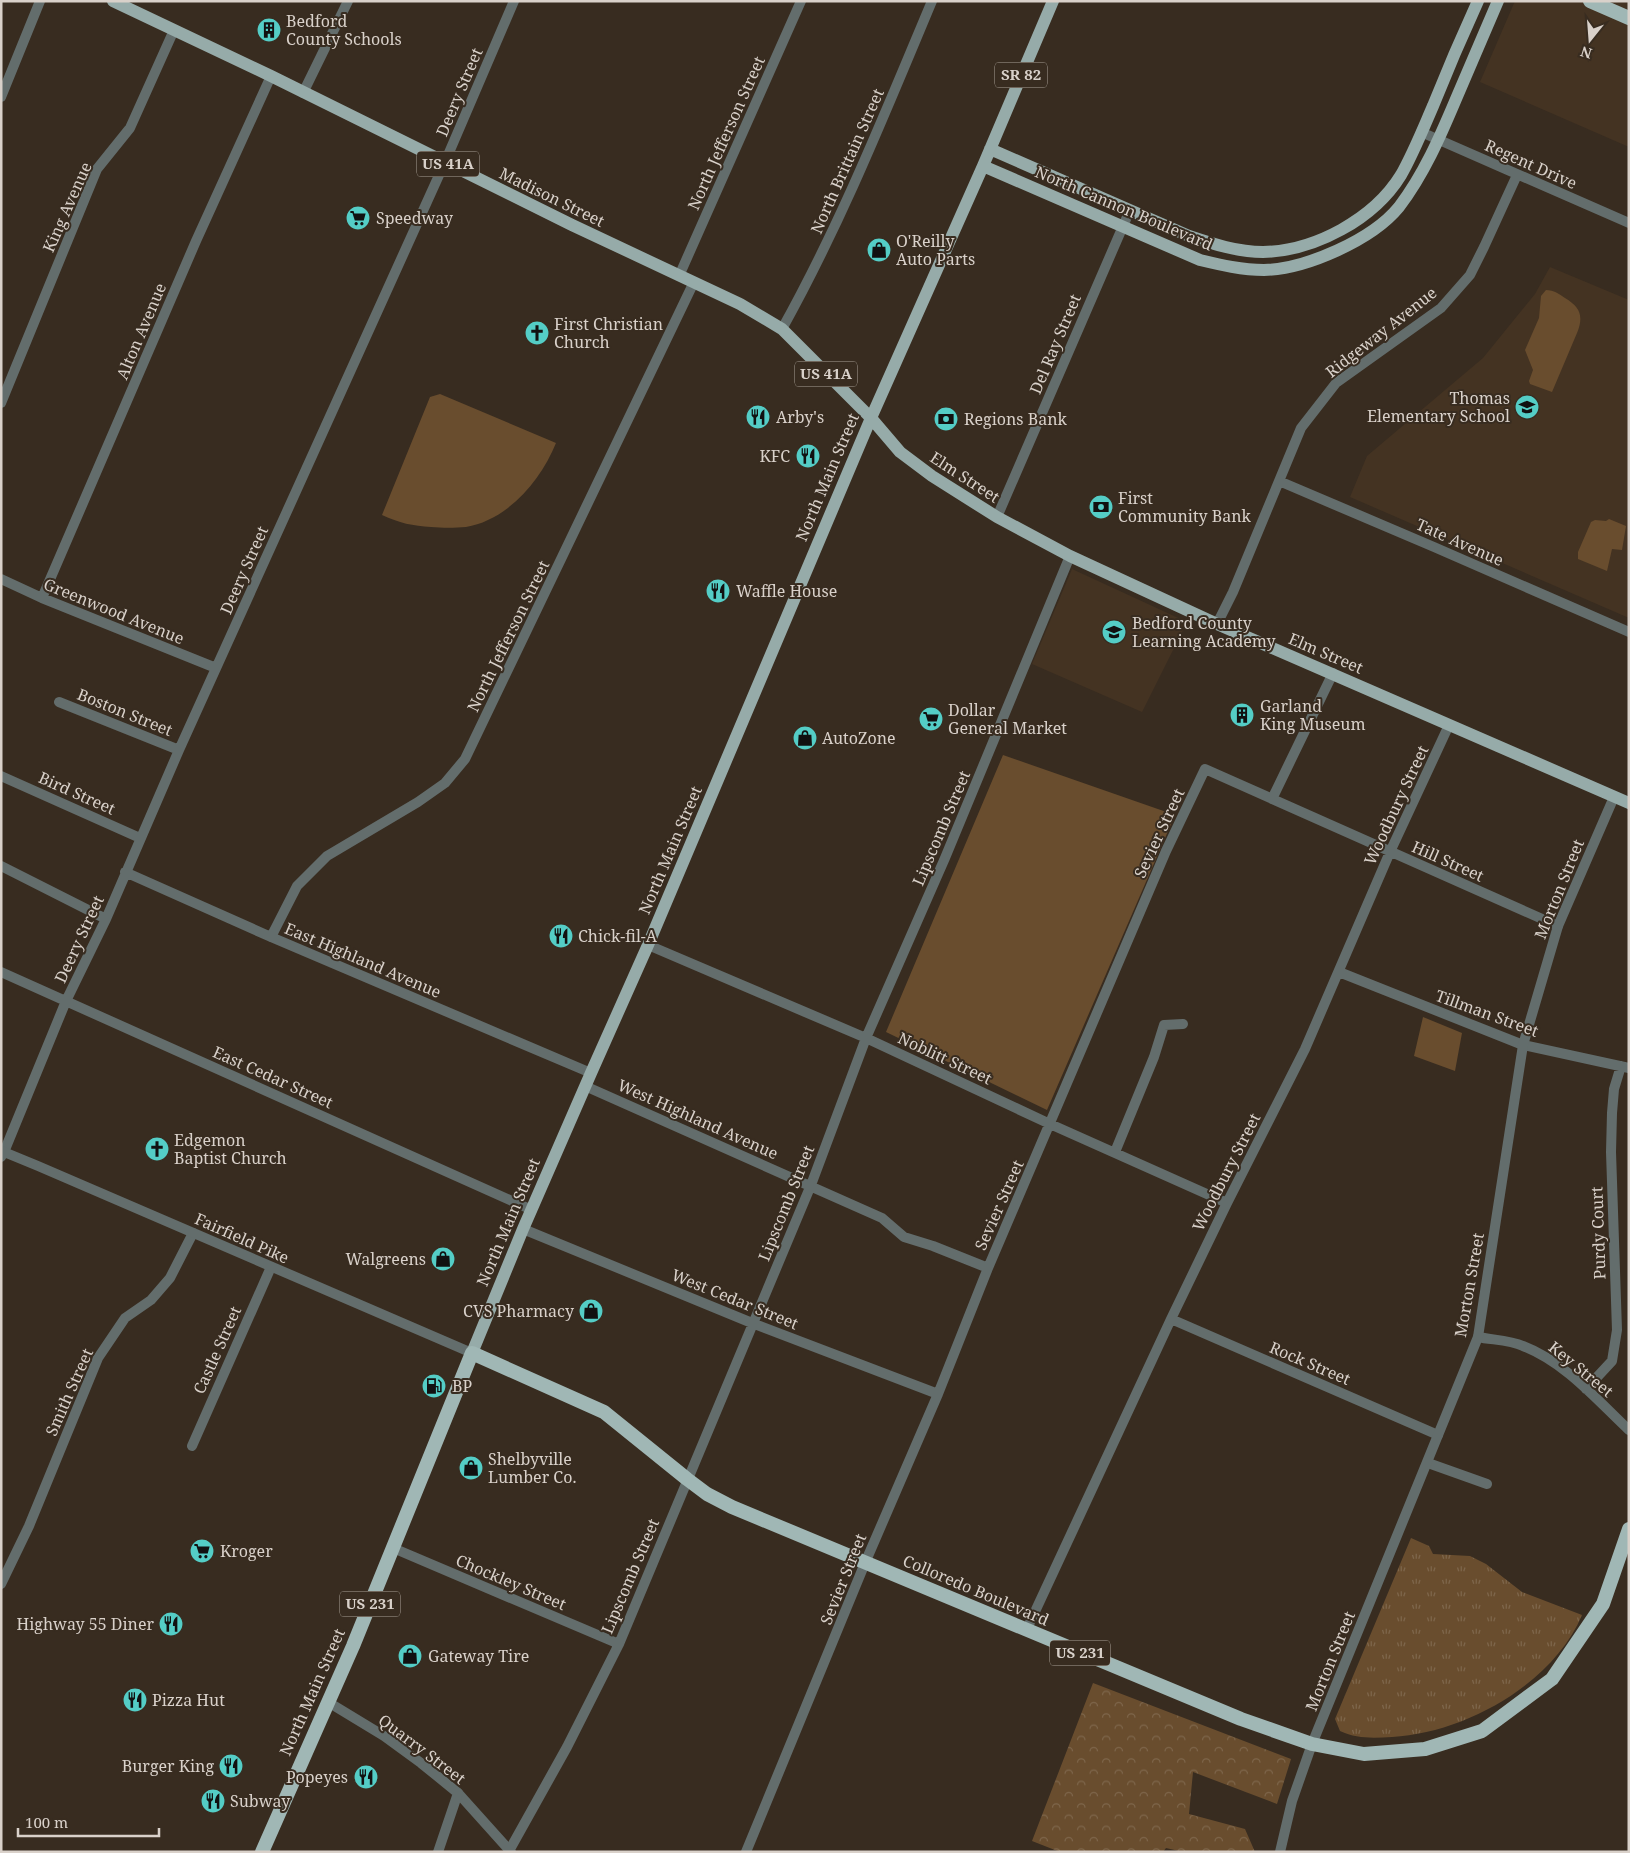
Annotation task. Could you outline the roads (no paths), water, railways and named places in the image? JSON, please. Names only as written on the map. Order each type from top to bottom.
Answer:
[{"type":"highway","points":[[1590,1],[1629,18]]},
{"type":"highway","name":"Colloredo Boulevard","points":[[472,1354],[604,1412],[687,1480],[732,1507],[1241,1719],[1312,1744],[1364,1754],[1425,1749],[1482,1731],[1552,1679],[1603,1604],[1629,1529]]},
{"type":"highway","name":"North Main Street","points":[[262,1852],[393,1548],[472,1354]]},
{"type":"main road","name":"Madison Street","points":[[113,1],[740,304],[782,330],[871,418]]},
{"type":"main road","name":"North Main Street","points":[[472,1354],[523,1229],[648,945],[871,418],[983,166],[1053,1]]},
{"type":"main road","name":"North Cannon Boulevard","points":[[990,149],[1189,236],[1222,247],[1264,252],[1304,246],[1329,236],[1358,220],[1386,193],[1400,175],[1421,132],[1478,1]]},
{"type":"main road","name":"North Cannon Boulevard","points":[[983,166],[1200,260],[1226,266],[1266,270],[1310,262],[1339,250],[1370,232],[1398,208],[1426,166],[1498,1]]},
{"type":"main road","name":"Elm Street","points":[[871,418],[900,452],[932,476],[997,517],[1070,556],[1218,624],[1629,803]]},
{"type":"street","points":[[1,97],[40,1]]},
{"type":"street","points":[[304,93],[348,1]]},
{"type":"street","name":"Deery Street","points":[[2,1153],[66,1000],[106,919],[179,750],[445,162],[514,1]]},
{"type":"street","name":"North Jefferson Street","points":[[679,276],[801,1]]},
{"type":"street","name":"North Brittain Street","points":[[782,330],[830,239],[865,162],[932,1]]},
{"type":"street","name":"King Avenue","points":[[1,403],[97,169],[130,128],[174,30]]},
{"type":"street","name":"Alton Avenue","points":[[42,598],[196,241],[271,76]]},
{"type":"street","name":"Regent Drive","points":[[1421,132],[1629,223]]},
{"type":"street","name":"Ridgeway Avenue","points":[[1218,624],[1301,428],[1336,383],[1441,308],[1470,275],[1517,175]]},
{"type":"street","name":"Del Ray Street","points":[[997,517],[1121,227],[1130,210]]},
{"type":"street","name":"North Jefferson Street","points":[[271,937],[297,886],[327,856],[418,802],[445,783],[465,759],[694,282]]},
{"type":"street","name":"Tate Avenue","points":[[1279,481],[1629,632]]},
{"type":"street","name":"Lipscomb Street","points":[[510,1851],[567,1747],[619,1644],[811,1185],[866,1038],[945,858],[1070,556]]},
{"type":"street","name":"Greenwood Avenue","points":[[1,579],[42,598],[216,668]]},
{"type":"street","points":[[1272,799],[1333,673]]},
{"type":"street","name":"Boston Street","points":[[60,702],[179,750]]},
{"type":"street","name":"Woodbury Street","points":[[1026,1630],[1171,1319],[1305,1049],[1390,852],[1450,725]]},
{"type":"street","name":"Sevier Street","points":[[746,1852],[865,1563],[938,1394],[988,1268],[1166,851],[1205,769],[1272,799]]},
{"type":"street","name":"Bird Street","points":[[1,776],[140,838]]},
{"type":"street","name":"Morton Street","points":[[1280,1852],[1292,1801],[1312,1744],[1478,1337],[1523,1045],[1558,926],[1614,797]]},
{"type":"street","name":"Hill Street","points":[[1272,799],[1558,926]]},
{"type":"street","points":[[1,866],[106,919]]},
{"type":"street","name":"East Highland Avenue","points":[[125,872],[271,937],[591,1073]]},
{"type":"street","name":"Noblitt Street","points":[[648,945],[866,1038],[1050,1124],[1227,1203]]},
{"type":"street","name":"East Cedar Street","points":[[1,972],[532,1210]]},
{"type":"street","name":"Tillman Street","points":[[1338,972],[1523,1045],[1625,1067]]},
{"type":"street","points":[[1115,1152],[1154,1057],[1164,1025],[1182,1024]]},
{"type":"street","name":"Purdy Court","points":[[1586,1389],[1612,1361],[1616,1330],[1611,1152],[1613,1097],[1625,1067]]},
{"type":"street","name":"West Highland Avenue","points":[[585,1086],[882,1218],[904,1238],[933,1246],[988,1268]]},
{"type":"street","name":"Fairfield Pike","points":[[2,1153],[193,1232],[472,1354]]},
{"type":"street","name":"West Cedar Street","points":[[523,1229],[752,1323],[938,1394]]},
{"type":"street","name":"Smith Street","points":[[1,1584],[29,1526],[98,1358],[125,1318],[151,1300],[170,1278],[193,1232]]},
{"type":"street","name":"Castle Street","points":[[192,1446],[271,1267]]},
{"type":"street","name":"Rock Street","points":[[1171,1319],[1438,1435]]},
{"type":"street","name":"Key Street","points":[[1478,1337],[1522,1345],[1550,1359],[1586,1389],[1629,1430]]},
{"type":"street","points":[[1428,1462],[1487,1484]]},
{"type":"street","name":"Chockley Street","points":[[393,1548],[619,1644]]},
{"type":"street","name":"Quarry Street","points":[[328,1702],[384,1736],[421,1762],[458,1793],[510,1851]]},
{"type":"street","points":[[438,1852],[458,1793]]},
{"type":"place","name":"Bedford County Schools","points":[[269,30]]},
{"type":"place","name":"Speedway","points":[[358,218]]},
{"type":"place","name":"O'Reilly Auto Parts","points":[[879,250]]},
{"type":"place","name":"First Christian Church","points":[[537,333]]},
{"type":"place","name":"Thomas Elementary School","points":[[1527,407]]},
{"type":"place","name":"Arby's","points":[[758,417]]},
{"type":"place","name":"Regions Bank","points":[[946,419]]},
{"type":"place","name":"KFC","points":[[808,456]]},
{"type":"place","name":"First Community Bank","points":[[1101,507]]},
{"type":"place","name":"Waffle House","points":[[718,591]]},
{"type":"place","name":"Bedford County Learning Academy","points":[[1114,632]]},
{"type":"place","name":"Garland King Museum","points":[[1242,715]]},
{"type":"place","name":"Dollar General Market","points":[[931,719]]},
{"type":"place","name":"AutoZone","points":[[805,738]]},
{"type":"place","name":"Chick-fil-A","points":[[561,936]]},
{"type":"place","name":"Edgemon Baptist Church","points":[[157,1149]]},
{"type":"place","name":"Walgreens","points":[[443,1259]]},
{"type":"place","name":"CVS Pharmacy","points":[[591,1311]]},
{"type":"place","name":"BP","points":[[434,1386]]},
{"type":"place","name":"Shelbyville Lumber Co.","points":[[471,1468]]},
{"type":"place","name":"Kroger","points":[[202,1551]]},
{"type":"place","name":"Highway 55 Diner","points":[[171,1624]]},
{"type":"place","name":"Gateway Tire","points":[[410,1656]]},
{"type":"place","name":"Pizza Hut","points":[[135,1700]]},
{"type":"place","name":"Burger King","points":[[231,1766]]},
{"type":"place","name":"Popeyes","points":[[366,1777]]},
{"type":"place","name":"Subway","points":[[213,1801]]}]
